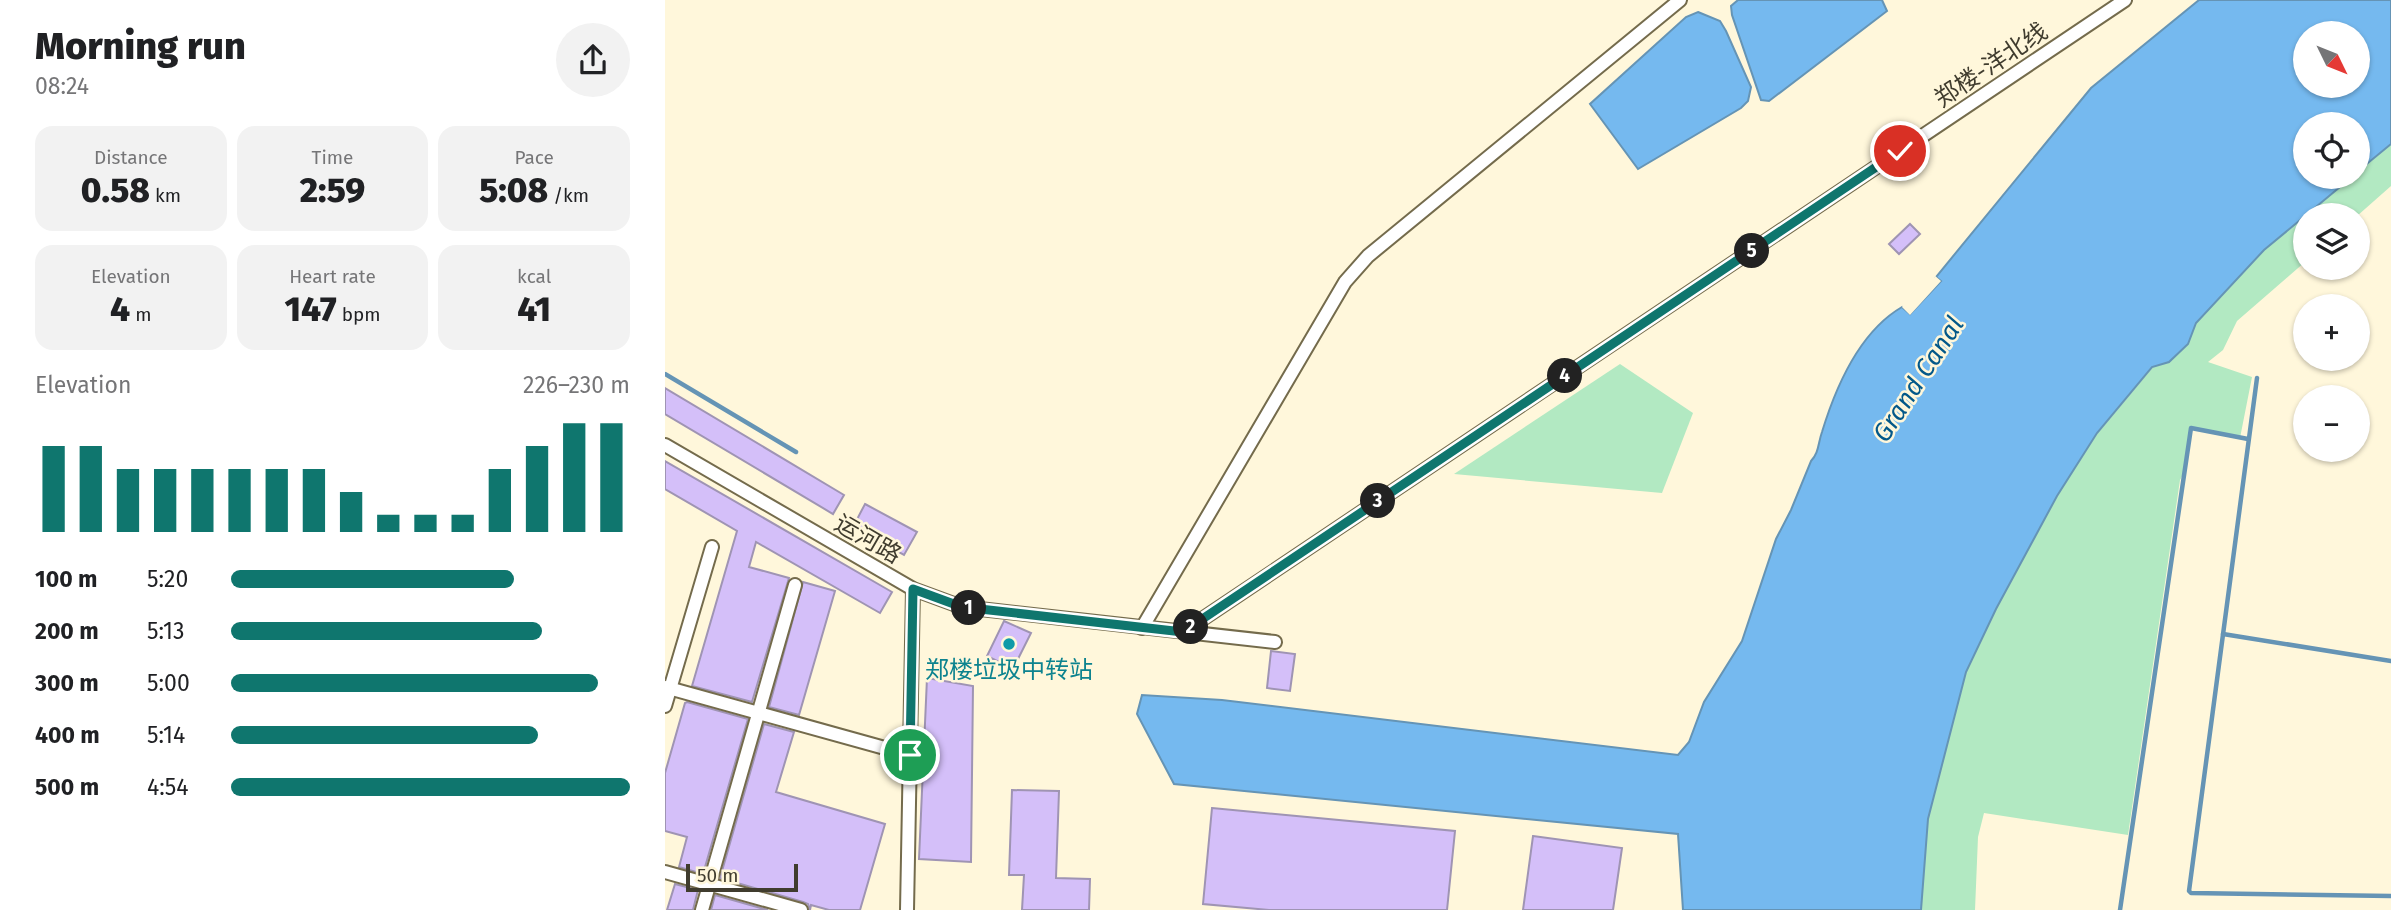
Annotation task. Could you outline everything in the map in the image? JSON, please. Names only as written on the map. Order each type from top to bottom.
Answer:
[{"type":"street","points":[[1142,628],[1345,282],[1369,256],[1680,0]]},
{"type":"street","name":"郑楼-洋北线","points":[[1183,632],[2125,0]]},
{"type":"street","name":"运河路","points":[[665,445],[913,589],[962,607],[1275,642]]},
{"type":"street","points":[[665,706],[668,688],[712,547]]},
{"type":"street","points":[[702,910],[795,585]]},
{"type":"street","points":[[907,910],[913,589]]},
{"type":"street","points":[[668,688],[910,755]]},
{"type":"street","points":[[665,872],[800,910]]},
{"type":"green space","points":[[2391,144],[2391,186],[2370,205],[2320,203],[2337,189],[2370,189],[2370,161]]},
{"type":"green space","points":[[2293,226],[2293,272],[2237,321],[2223,350],[2208,362],[2252,377],[2240,438],[2192,429],[2186,469],[2180,480],[2128,835],[1984,813],[1978,837],[1975,910],[1921,910],[1928,819],[1966,672],[1996,609],[2057,496],[2097,434],[2153,367],[2169,362],[2187,344],[2196,323],[2264,250]]},
{"type":"green space","points":[[1620,364],[1693,413],[1662,493],[1454,474]]},
{"type":"water","points":[[1738,0],[1882,0],[1887,11],[1769,101],[1761,100],[1732,15],[1731,6]]},
{"type":"water","name":"Grand Canal","points":[[2199,0],[2391,0],[2391,144],[2370,161],[2370,112],[2293,112],[2293,189],[2338,189],[2321,203],[2293,203],[2293,226],[2264,250],[2196,323],[2188,344],[2169,362],[2152,367],[2097,433],[2057,496],[1996,609],[1966,672],[1928,819],[1921,910],[1683,910],[1678,834],[1174,784],[1137,714],[1142,695],[1222,700],[1678,755],[1689,742],[1704,702],[1742,641],[1776,539],[1816,455],[1834,397],[1851,362],[1861,345],[1887,318],[1902,307],[1910,314],[1941,281],[1936,277],[2091,88]]},
{"type":"water","points":[[1698,12],[1720,21],[1726,31],[1751,87],[1748,101],[1741,108],[1638,169],[1590,104],[1686,17]]},
{"type":"pier","points":[[1934,275],[1941,281],[1910,315],[1902,307],[1904,304],[1910,310],[1936,282]]},
{"type":"building","points":[[1910,224],[1920,234],[1899,254],[1889,244]]},
{"type":"building","points":[[665,388],[844,495],[833,514],[665,414]]},
{"type":"building","points":[[665,461],[892,592],[880,613],[756,542],[749,567],[789,578],[752,702],[692,686],[737,531],[665,489]]},
{"type":"building","points":[[865,504],[917,532],[904,555],[853,527]]},
{"type":"building","points":[[803,582],[835,591],[799,715],[769,707]]},
{"type":"building","name":"郑楼垃圾中转站","points":[[1004,621],[1031,633],[1013,669],[987,656]]},
{"type":"building","points":[[1271,651],[1295,654],[1290,691],[1267,688]]},
{"type":"building","points":[[927,678],[973,686],[971,862],[919,859]]},
{"type":"building","points":[[687,702],[748,719],[703,874],[679,867],[687,837],[665,831],[665,773]]},
{"type":"building","points":[[764,724],[794,732],[776,792],[885,824],[860,910],[829,910],[811,905],[810,910],[808,904],[803,902],[720,878]]},
{"type":"building","points":[[1012,790],[1059,791],[1056,878],[1090,879],[1089,910],[1022,910],[1024,875],[1009,875]]},
{"type":"building","points":[[1212,808],[1455,831],[1447,910],[1269,910],[1203,904]]},
{"type":"building","points":[[1533,836],[1622,848],[1613,910],[1523,910]]},
{"type":"building","points":[[675,884],[698,890],[693,910],[667,910]]},
{"type":"building","points":[[715,895],[768,910],[711,910]]},
{"type":"waterway","points":[[665,374],[796,452]]},
{"type":"waterway","points":[[2257,378],[2189,891],[2391,896]]},
{"type":"waterway","points":[[2120,910],[2191,428],[2248,439]]},
{"type":"waterway","points":[[2223,634],[2391,661]]},
{"type":"place","name":"郑楼垃圾中转站","points":[[1009,644]]},
{"type":"route","points":[[910,755],[913,589],[962,607],[1183,632],[1900,151]]}]
